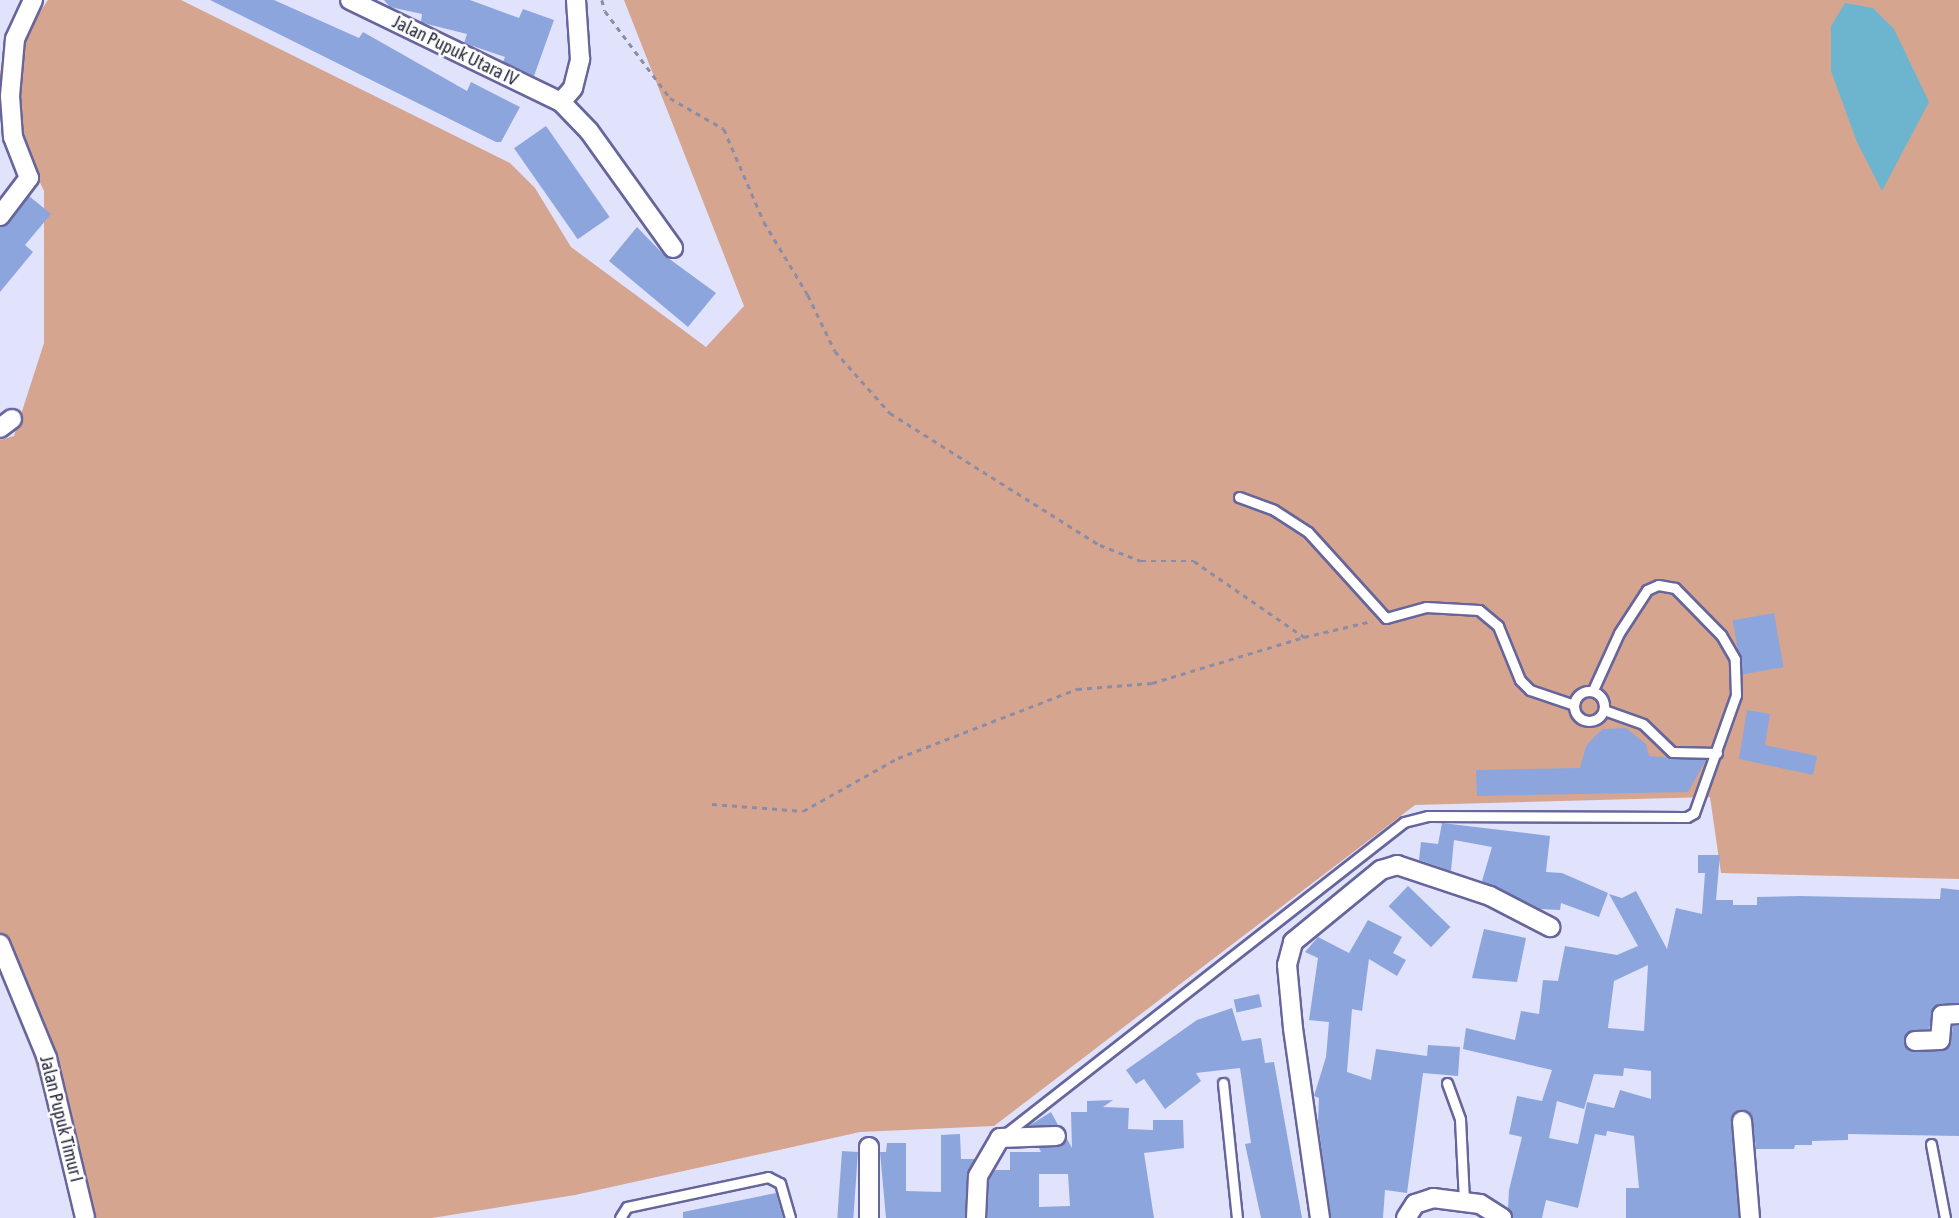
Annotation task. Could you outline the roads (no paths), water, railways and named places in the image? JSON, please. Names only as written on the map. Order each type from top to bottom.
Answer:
[{"type":"street","points":[[0,216],[29,178],[13,137],[10,96],[15,39],[33,0]]},
{"type":"street","name":"Jalan Pupuk Utara IV","points":[[350,0],[561,102]]},
{"type":"street","points":[[576,0],[580,59],[573,88],[561,102],[589,131],[673,248]]},
{"type":"street","points":[[1320,1218],[1287,965],[1293,942],[1381,870],[1397,865],[1490,896],[1550,927]]},
{"type":"street","name":"Jalan Pupuk Timur I","points":[[0,944],[47,1058],[85,1218]]},
{"type":"street","points":[[1915,1041],[1940,1040],[1942,1015],[1959,1014]]},
{"type":"street","points":[[1742,1121],[1750,1218]]},
{"type":"street","points":[[976,1218],[978,1175],[1000,1138],[1056,1136]]},
{"type":"street","points":[[869,1147],[869,1218]]},
{"type":"street","points":[[1406,1218],[1423,1199],[1463,1210],[1488,1207],[1502,1218]]},
{"type":"lane","points":[[1239,497],[1274,510],[1308,532],[1385,618],[1426,607],[1479,610],[1498,626],[1520,680],[1530,690],[1574,705],[1584,720],[1596,720],[1604,710],[1605,702],[1592,690]]},
{"type":"lane","points":[[1000,1138],[1404,822],[1428,816],[1686,817],[1694,813],[1736,695],[1735,659],[1721,635],[1675,588],[1658,585],[1647,590],[1619,633],[1592,690],[1580,694],[1574,705]]},
{"type":"lane","points":[[1604,710],[1643,724],[1672,752],[1717,753]]},
{"type":"lane","points":[[1223,1083],[1237,1218]]},
{"type":"lane","points":[[1447,1083],[1460,1119],[1463,1210]]},
{"type":"lane","points":[[1931,1144],[1945,1218]]},
{"type":"lane","points":[[620,1218],[627,1207],[768,1177],[780,1183],[790,1218]]},
{"type":"water","points":[[1845,3],[1873,8],[1894,29],[1929,102],[1882,191],[1857,142],[1831,71],[1831,26]]}]
